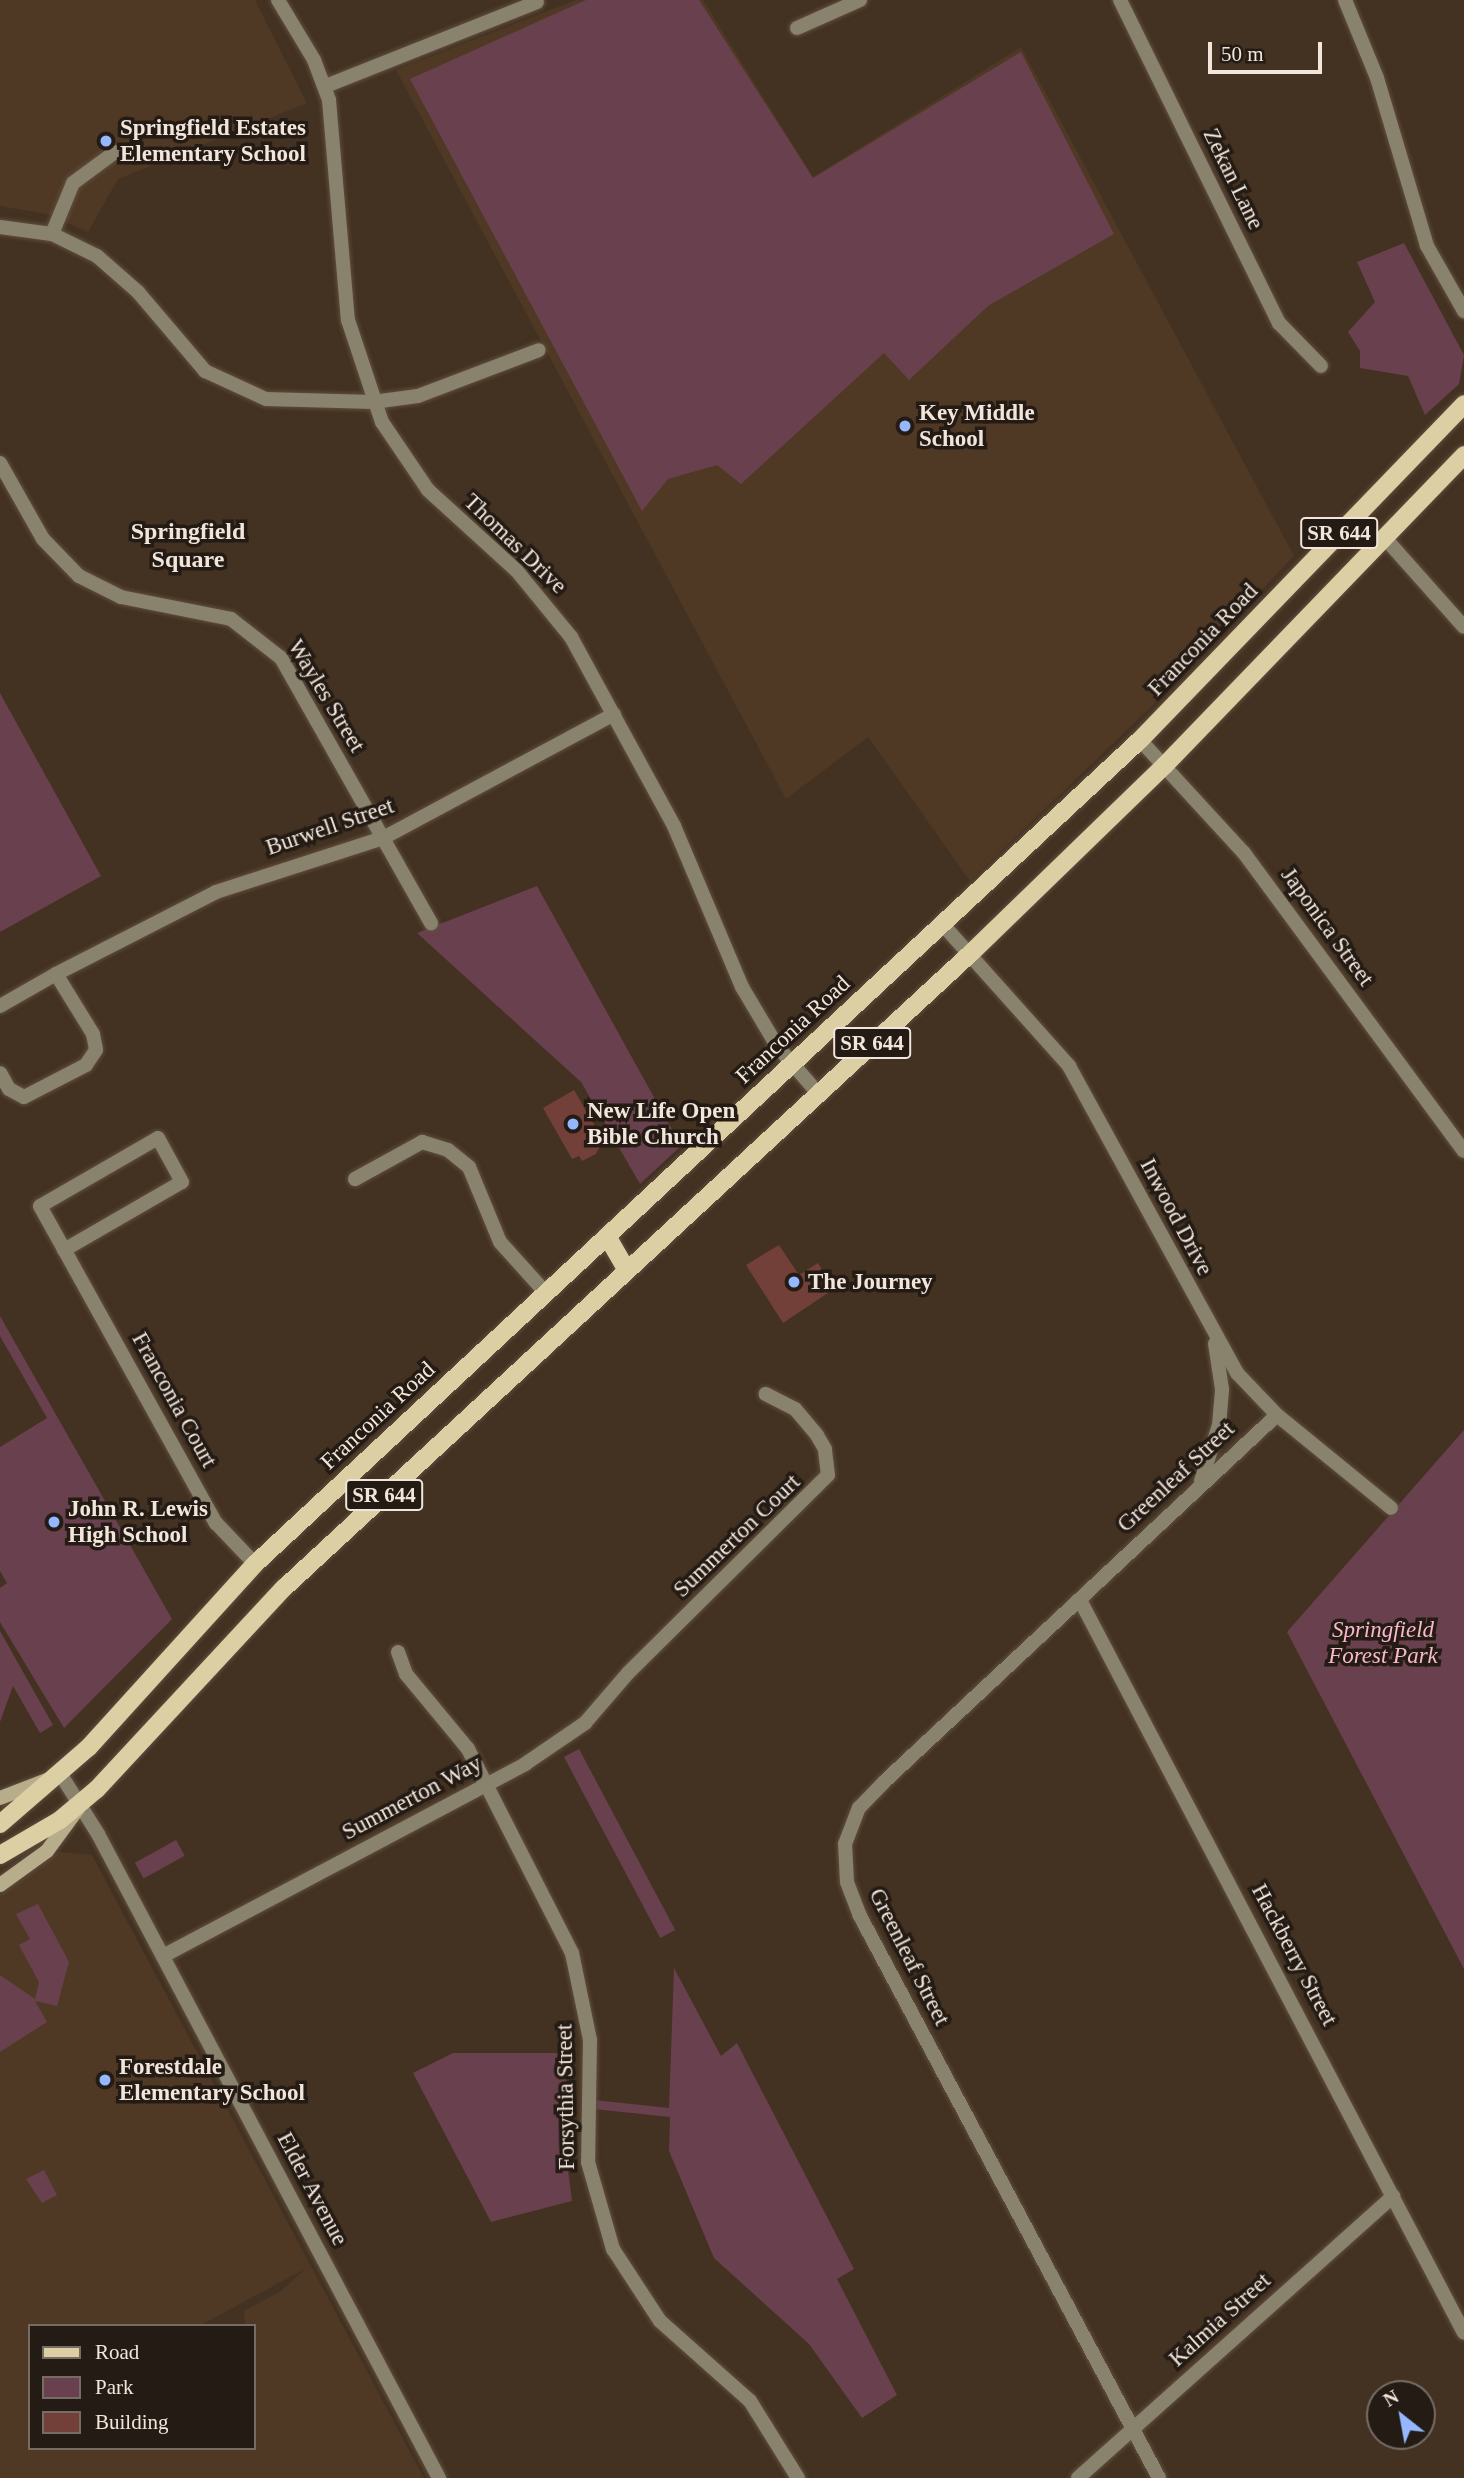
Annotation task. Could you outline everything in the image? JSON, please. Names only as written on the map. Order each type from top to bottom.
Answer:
[{"type":"main road","name":"Franconia Road","points":[[0,1824],[61,1775],[255,1564],[944,926],[1140,740],[1464,404]]},
{"type":"main road","name":"SR 644","points":[[0,1855],[80,1805],[284,1588],[971,953],[1164,765],[1464,456]]},
{"type":"main road","points":[[607,1236],[627,1270]]},
{"type":"main road","name":"Franconia Road","points":[[0,1798],[61,1775]]},
{"type":"main road","points":[[0,1885],[47,1851],[80,1805]]},
{"type":"street","name":"Thomas Drive","points":[[278,0],[326,86],[348,320],[373,401],[400,453],[428,490],[517,571],[555,614],[614,714],[674,826],[742,987],[792,1064],[817,1093]]},
{"type":"street","points":[[797,28],[860,0]]},
{"type":"street","name":"Zekan Lane","points":[[1120,0],[1279,323],[1321,366]]},
{"type":"street","points":[[1345,0],[1377,78],[1427,246],[1464,311]]},
{"type":"street","points":[[326,86],[537,2]]},
{"type":"street","points":[[51,234],[73,183],[115,152]]},
{"type":"street","points":[[0,227],[51,234],[114,269],[187,356],[228,385],[281,401],[373,401],[455,386],[539,351]]},
{"type":"street","name":"Wayles Street","points":[[0,463],[43,539],[79,576],[121,597],[218,615],[265,641],[281,658],[431,923]]},
{"type":"street","points":[[1384,537],[1464,627]]},
{"type":"street","name":"Burwell Street","points":[[0,1006],[216,892],[383,838],[614,714]]},
{"type":"street","name":"Japonica Street","points":[[1140,740],[1244,853],[1464,1151]]},
{"type":"street","name":"Inwood Drive","points":[[944,926],[971,953],[1069,1066],[1215,1341],[1277,1415],[1391,1508]]},
{"type":"street","points":[[0,1073],[9,1089],[24,1097],[86,1065],[96,1051],[57,974]]},
{"type":"street","name":"Franconia Court","points":[[64,1250],[182,1182],[158,1138],[40,1206],[64,1250],[216,1523],[255,1564]]},
{"type":"street","points":[[355,1179],[422,1142],[448,1150],[473,1174],[500,1242],[546,1293]]},
{"type":"street","points":[[1201,1482],[1219,1425],[1222,1389],[1215,1341]]},
{"type":"street","name":"Summerton Court","points":[[656,1645],[828,1475],[826,1451],[817,1435],[796,1409],[766,1394]]},
{"type":"street","name":"Greenleaf Street","points":[[1159,2478],[860,1916],[844,1864],[850,1824],[866,1801],[1080,1601],[1201,1482],[1277,1415]]},
{"type":"street","name":"Hackberry Street","points":[[1080,1601],[1464,2333]]},
{"type":"street","name":"Summerton Way","points":[[163,1955],[487,1784],[579,1729],[656,1645]]},
{"type":"street","name":"Forsythia Street","points":[[398,1652],[405,1674],[458,1734],[487,1784],[561,1925],[580,1976],[590,2040],[588,2162],[612,2249],[660,2322],[750,2402],[798,2478]]},
{"type":"street","name":"Elder Avenue","points":[[61,1775],[163,1955],[439,2478]]},
{"type":"street","name":"Kalmia Street","points":[[1078,2478],[1393,2196]]},
{"type":"shaded area","name":"Springfield Estates Elementary School","points":[[0,0],[255,0],[307,103],[118,179],[88,232],[47,214],[0,206]]},
{"type":"shaded area","name":"Key Middle School","points":[[576,0],[703,0],[813,177],[1021,47],[1294,556],[1150,708],[970,881],[868,737],[786,799],[396,70]]},
{"type":"shaded area","name":"Forestdale Elementary School","points":[[59,1852],[92,1855],[424,2478],[0,2478],[0,1894]]},
{"type":"green space","points":[[586,0],[699,0],[813,178],[1021,52],[1114,234],[988,306],[909,380],[884,353],[741,484],[717,465],[668,479],[642,511],[410,79]]},
{"type":"green space","points":[[1404,243],[1464,355],[1459,384],[1425,415],[1408,376],[1360,368],[1360,351],[1348,332],[1375,302],[1357,262]]},
{"type":"green space","points":[[0,693],[101,876],[0,932]]},
{"type":"green space","points":[[537,886],[681,1146],[640,1184],[581,1082],[417,933]]},
{"type":"green space","name":"John R. Lewis High School","points":[[0,1316],[172,1619],[64,1728],[0,1622],[0,1588],[7,1583],[0,1571],[0,1447],[47,1418],[0,1336]]},
{"type":"green space","name":"Springfield Forest Park","points":[[1464,1430],[1464,1969],[1287,1632]]},
{"type":"green space","points":[[0,1631],[53,1725],[40,1733],[13,1686],[0,1722]]},
{"type":"green space","points":[[579,1749],[675,1930],[660,1938],[564,1757]]},
{"type":"green space","points":[[176,1840],[185,1856],[144,1879],[135,1863]]},
{"type":"green space","points":[[38,1904],[69,1962],[57,2006],[35,2001],[47,2022],[0,2052],[0,1975],[35,1999],[39,1982],[19,1945],[30,1939],[16,1914]]},
{"type":"green space","points":[[674,1968],[721,2056],[737,2043],[854,2269],[837,2279],[897,2395],[862,2418],[809,2344],[714,2258],[669,2151],[670,2117],[594,2109],[594,2100],[669,2108]]},
{"type":"green space","points":[[453,2053],[568,2053],[563,2131],[572,2201],[491,2222],[413,2073]]},
{"type":"green space","points":[[44,2170],[57,2195],[42,2203],[26,2179]]},
{"type":"building","name":"New Life Open Bible Church","points":[[574,1090],[603,1140],[596,1154],[582,1161],[579,1156],[572,1159],[543,1108]]},
{"type":"building","name":"The Journey","points":[[779,1245],[799,1275],[818,1263],[834,1289],[783,1323],[746,1265]]},
{"type":"place","name":"Springfield Estates Elementary School","points":[[106,141]]},
{"type":"place","name":"Key Middle School","points":[[905,426]]},
{"type":"place","name":"New Life Open Bible Church","points":[[573,1124]]},
{"type":"place","name":"The Journey","points":[[794,1282]]},
{"type":"place","name":"John R. Lewis High School","points":[[54,1522]]},
{"type":"place","name":"Forestdale Elementary School","points":[[105,2080]]},
{"type":"district","name":"Springfield Square","points":[[188,546]]}]
